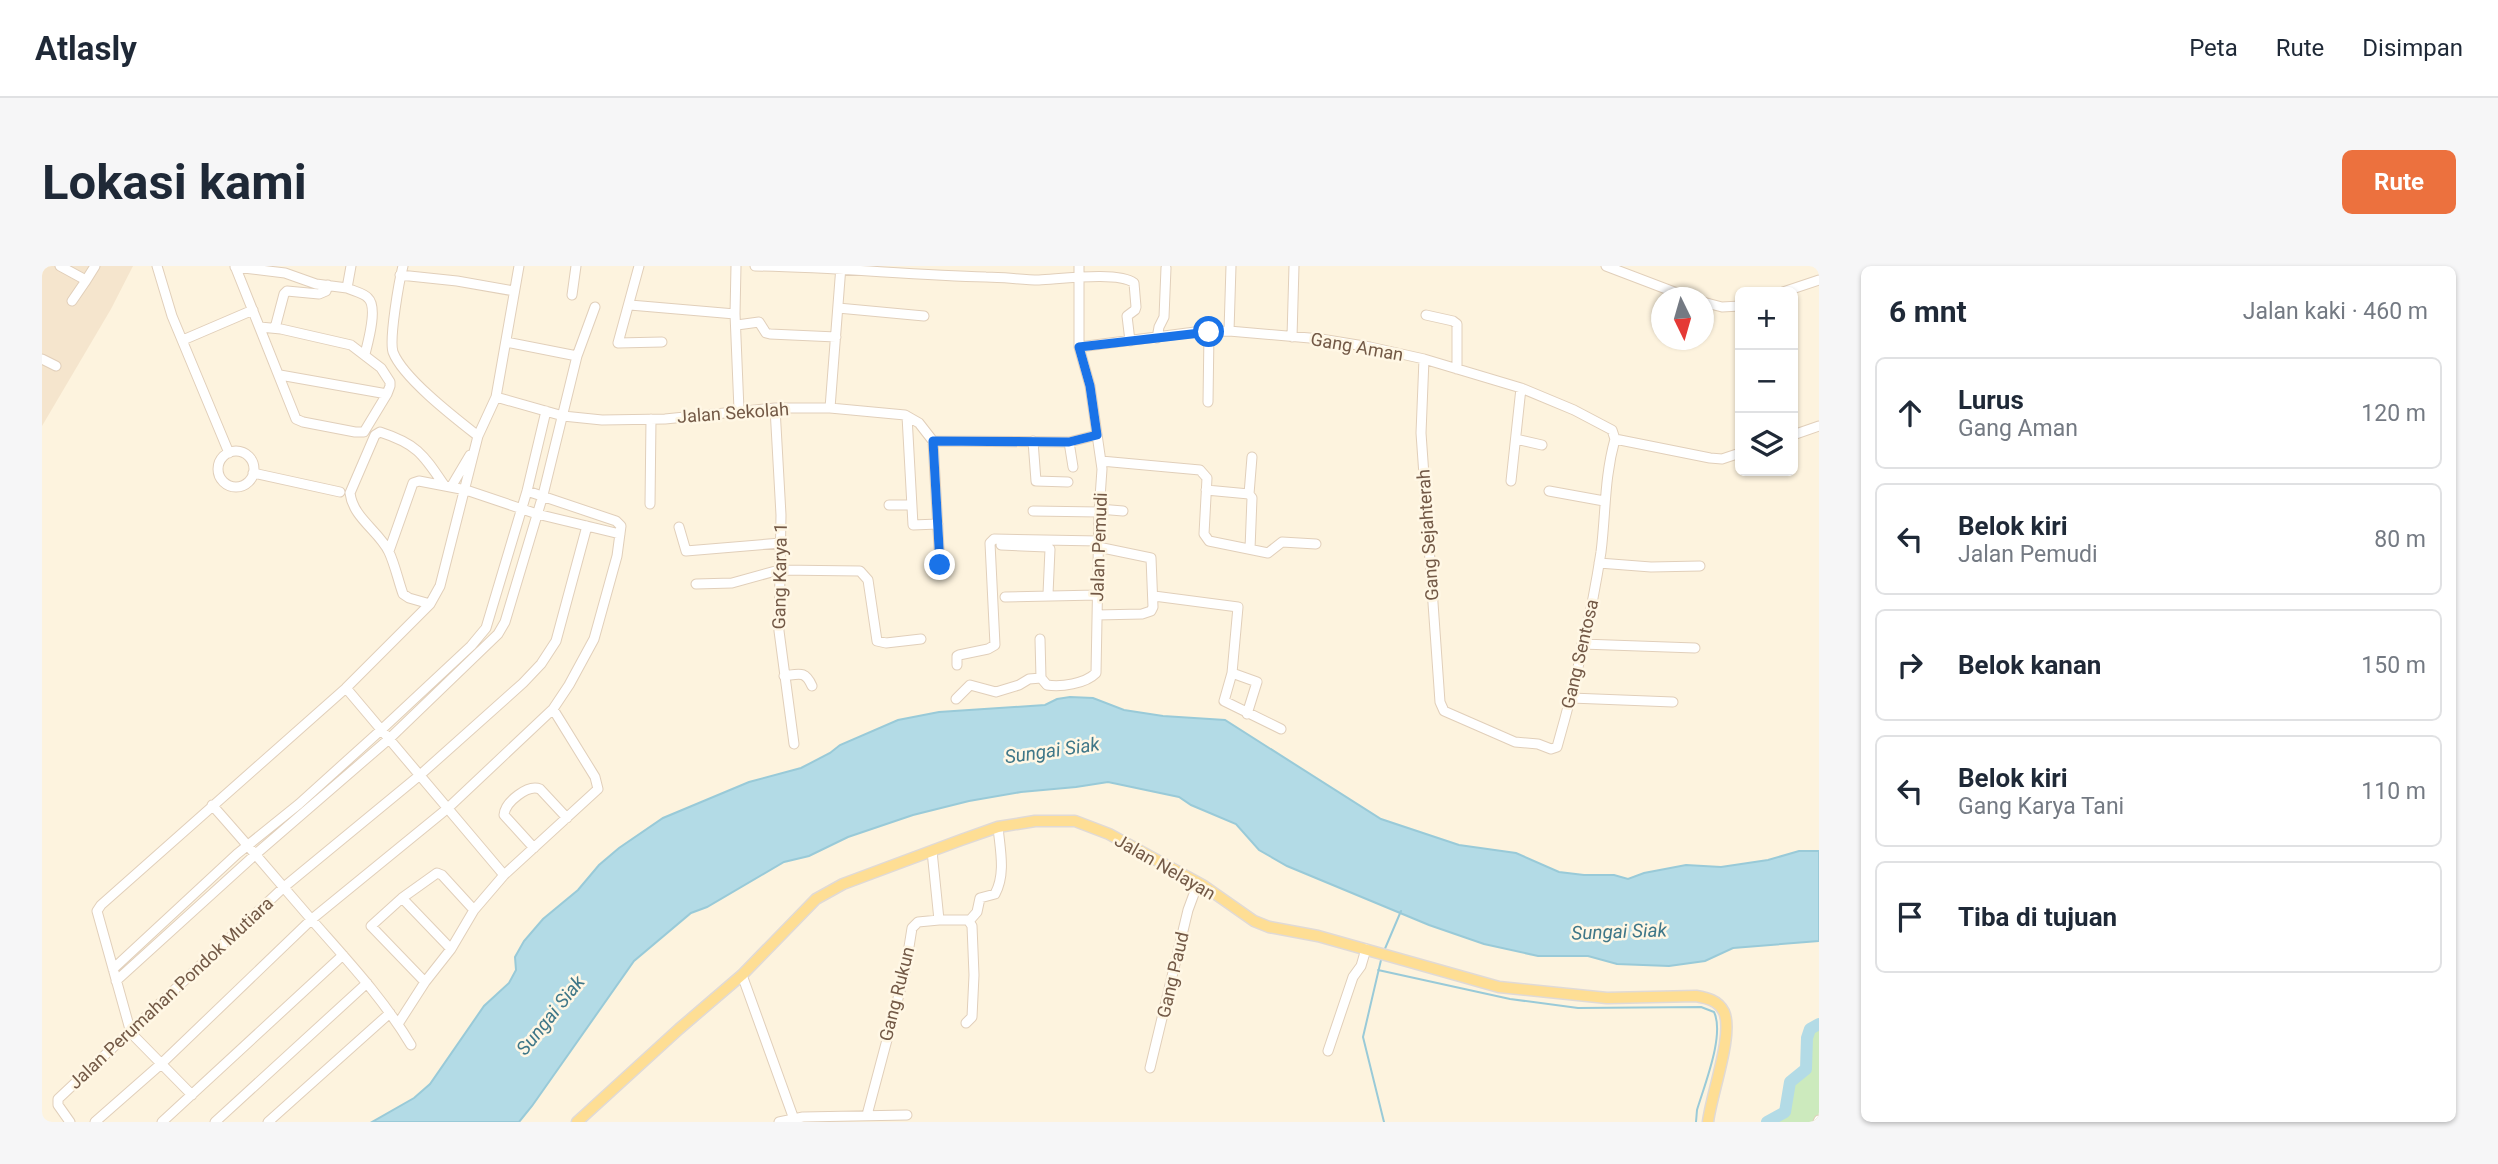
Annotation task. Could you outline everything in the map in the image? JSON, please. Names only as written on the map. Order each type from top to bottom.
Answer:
[{"type":"main road","name":"Jalan Nelayan","points":[[577,1122],[742,975],[816,899],[843,884],[998,827],[1035,821],[1075,821],[1109,834],[1198,883],[1261,924],[1318,936],[1499,987],[1607,998],[1709,998],[1723,1009],[1727,1028],[1708,1122]]},
{"type":"street","points":[[60,266],[85,282]]},
{"type":"street","points":[[72,301],[94,266]]},
{"type":"street","points":[[157,266],[162,286],[229,453]]},
{"type":"street","points":[[235,266],[285,273],[303,280],[347,288],[368,297],[372,303],[371,329],[365,354]]},
{"type":"street","points":[[235,266],[296,419],[364,432],[387,394],[390,382],[381,368],[351,345],[260,327]]},
{"type":"street","points":[[347,288],[351,266]]},
{"type":"street","points":[[192,1095],[131,1033],[97,917],[98,909],[346,688],[430,604],[440,586],[466,491],[474,448],[496,397],[519,266]]},
{"type":"street","points":[[572,295],[576,266]]},
{"type":"street","points":[[639,266],[618,342],[662,342]]},
{"type":"street","points":[[736,266],[739,410]]},
{"type":"street","points":[[755,266],[841,267],[938,277],[1127,279],[1134,284],[1135,310],[1127,316],[1130,341]]},
{"type":"street","name":"Jalan Pemudi","points":[[956,699],[970,685],[996,692],[1029,679],[1041,678],[1047,685],[1054,686],[1085,681],[1096,673],[1101,461],[1090,386],[1079,347],[1079,266]]},
{"type":"street","points":[[1229,331],[1231,266]]},
{"type":"street","points":[[1292,337],[1294,266]]},
{"type":"street","points":[[1606,266],[1661,287]]},
{"type":"street","points":[[830,408],[841,267]]},
{"type":"street","points":[[1157,338],[1164,317],[1166,268]]},
{"type":"street","points":[[478,436],[413,381],[395,355],[393,344],[402,270],[514,291]]},
{"type":"street","points":[[1798,287],[1819,280]]},
{"type":"street","points":[[275,328],[287,291],[319,294],[326,291],[328,285]]},
{"type":"street","points":[[630,304],[755,321],[761,324],[766,333],[836,337]]},
{"type":"street","points":[[1714,305],[1735,306]]},
{"type":"street","points":[[116,981],[257,853],[389,739],[498,634],[505,621],[543,495],[577,356],[595,307]]},
{"type":"street","points":[[838,308],[924,316]]},
{"type":"street","points":[[183,340],[253,310]]},
{"type":"street","points":[[1426,316],[1457,324],[1457,369]]},
{"type":"street","name":"Gang Aman","points":[[1079,347],[1229,331],[1370,347],[1424,359],[1521,388],[1574,410],[1612,430],[1615,439]]},
{"type":"street","points":[[1208,402],[1209,332]]},
{"type":"street","points":[[506,342],[577,356]]},
{"type":"street","points":[[42,359],[56,366]]},
{"type":"street","name":"Gang Sejahterah","points":[[1424,359],[1421,433],[1436,661],[1440,702],[1444,711]]},
{"type":"street","points":[[280,375],[387,394]]},
{"type":"street","points":[[1511,481],[1521,388]]},
{"type":"street","name":"Jalan Sekolah","points":[[496,397],[563,416],[602,420],[651,419],[775,408],[830,408],[907,416]]},
{"type":"street","name":"Gang Karya 1","points":[[775,408],[781,542],[779,632],[794,744]]},
{"type":"street","points":[[113,969],[248,844],[299,804],[381,730],[471,646],[486,628],[527,491],[546,411]]},
{"type":"street","points":[[907,416],[919,423],[933,441],[940,565]]},
{"type":"street","points":[[907,416],[913,525],[937,524]]},
{"type":"street","points":[[650,504],[651,419]]},
{"type":"street","points":[[1798,433],[1819,426]]},
{"type":"street","points":[[430,604],[403,594],[389,551],[352,504],[350,493],[377,432],[402,439],[420,451],[447,486]]},
{"type":"street","points":[[540,433],[558,438]]},
{"type":"street","points":[[933,441],[1069,442],[1097,435]]},
{"type":"street","points":[[1516,439],[1542,445]]},
{"type":"street","points":[[1615,439],[1710,458],[1722,459],[1735,455]]},
{"type":"street","name":"Gang Sentosa","points":[[1444,711],[1515,741],[1538,744],[1554,750],[1558,745],[1571,698],[1599,563],[1605,482],[1615,439]]},
{"type":"street","points":[[1033,441],[1036,481],[1068,482]]},
{"type":"street","points":[[1069,442],[1073,467]]},
{"type":"street","points":[[447,486],[474,448]]},
{"type":"street","points":[[242,452],[249,457],[253,473],[250,480],[234,486],[226,484],[219,473],[219,465],[229,453],[242,452]]},
{"type":"street","points":[[1250,549],[1252,498],[1249,494],[1252,457]]},
{"type":"street","points":[[1101,461],[1200,470],[1207,478],[1206,537],[1209,541],[1268,553],[1282,542],[1316,544]]},
{"type":"street","points":[[253,473],[340,492]]},
{"type":"street","points":[[389,551],[413,483],[419,481],[466,491],[537,514],[620,534]]},
{"type":"street","points":[[1206,490],[1249,494]]},
{"type":"street","points":[[95,1122],[312,919],[448,808],[553,709],[594,639],[621,526],[616,520],[527,491]]},
{"type":"street","points":[[1549,491],[1604,501]]},
{"type":"street","points":[[889,505],[912,505]]},
{"type":"street","points":[[1033,512],[1123,510]]},
{"type":"street","name":"Jalan Perumahan Pondok Mutiara","points":[[70,1122],[58,1105],[58,1099],[284,887],[420,775],[541,664],[556,641],[587,526]]},
{"type":"street","points":[[679,527],[686,551],[781,542]]},
{"type":"street","points":[[957,665],[959,654],[988,649],[995,645],[990,543],[994,540],[1098,544],[1151,558],[1153,607],[1147,613],[1097,615]]},
{"type":"street","points":[[1001,545],[1050,549],[1048,594]]},
{"type":"street","points":[[1599,563],[1700,566]]},
{"type":"street","points":[[696,584],[733,583],[779,570],[863,573],[868,580],[877,641],[886,643],[921,639]]},
{"type":"street","points":[[1005,597],[1097,595]]},
{"type":"street","points":[[1154,596],[1238,607],[1232,673],[1224,701],[1281,729]]},
{"type":"street","points":[[486,628],[498,634]]},
{"type":"street","points":[[1040,639],[1041,678]]},
{"type":"street","points":[[1582,644],[1695,648]]},
{"type":"street","points":[[1232,673],[1256,682],[1247,714]]},
{"type":"street","points":[[783,676],[804,674],[812,685]]},
{"type":"street","points":[[346,688],[504,875]]},
{"type":"street","points":[[1571,698],[1673,702]]},
{"type":"street","points":[[398,1024],[425,982],[452,949],[474,910],[504,875],[599,788],[553,709]]},
{"type":"street","points":[[534,848],[504,815],[506,807],[528,788],[537,787],[567,818]]},
{"type":"street","points":[[212,806],[257,853],[367,983],[411,1045]]},
{"type":"street","points":[[932,851],[939,920],[970,920],[977,912],[980,898],[995,894],[999,886],[1001,866],[998,827]]},
{"type":"street","points":[[425,982],[371,926],[402,898],[437,873],[442,875],[474,910]]},
{"type":"street","name":"Gang Paud","points":[[1150,1068],[1188,910],[1198,883]]},
{"type":"street","points":[[402,898],[452,949]]},
{"type":"street","name":"Gang Rukun","points":[[867,1115],[902,981],[912,928],[918,922],[939,920]]},
{"type":"street","points":[[966,1023],[972,1017],[974,975],[970,920]]},
{"type":"street","points":[[1328,1051],[1353,977],[1370,951]]},
{"type":"street","points":[[162,1122],[343,955]]},
{"type":"street","points":[[742,975],[801,1119]]},
{"type":"street","points":[[215,1122],[367,983]]},
{"type":"street","points":[[268,1122],[390,1013]]},
{"type":"street","points":[[779,1122],[867,1115],[907,1115]]},
{"type":"shaded area","points":[[42,266],[133,266],[111,309],[42,426]]},
{"type":"green space","points":[[1819,1024],[1819,1122],[1767,1122],[1785,1112],[1790,1082],[1806,1069],[1810,1029]]},
{"type":"water","name":"Sungai Siak","points":[[1070,697],[1093,698],[1124,710],[1163,716],[1225,720],[1381,819],[1459,845],[1516,853],[1559,872],[1614,875],[1628,879],[1686,865],[1721,867],[1768,860],[1799,851],[1819,851],[1819,941],[1733,948],[1705,961],[1669,966],[1617,964],[1588,956],[1538,956],[1484,944],[1429,925],[1287,866],[1259,850],[1236,824],[1179,797],[1108,782],[1021,792],[913,815],[848,837],[809,856],[784,862],[707,907],[691,913],[634,961],[519,1122],[372,1122],[414,1098],[430,1084],[484,1006],[509,983],[516,970],[515,957],[524,941],[543,919],[578,890],[599,865],[619,848],[663,818],[749,782],[801,768],[840,745],[898,720],[939,712],[1045,705]]},
{"type":"waterway","points":[[1384,951],[1401,911]]},
{"type":"waterway","points":[[1381,960],[1363,1037],[1384,1122]]},
{"type":"waterway","points":[[1378,970],[1510,999],[1578,1008],[1701,1007],[1714,1012],[1717,1022],[1715,1047],[1696,1122]]},
{"type":"waterway","points":[[1767,1122],[1785,1112],[1790,1082],[1806,1069],[1810,1029],[1819,1024]]},
{"type":"route","points":[[940,565],[933,441],[1069,442],[1097,435],[1090,386],[1079,347],[1209,332]]}]
